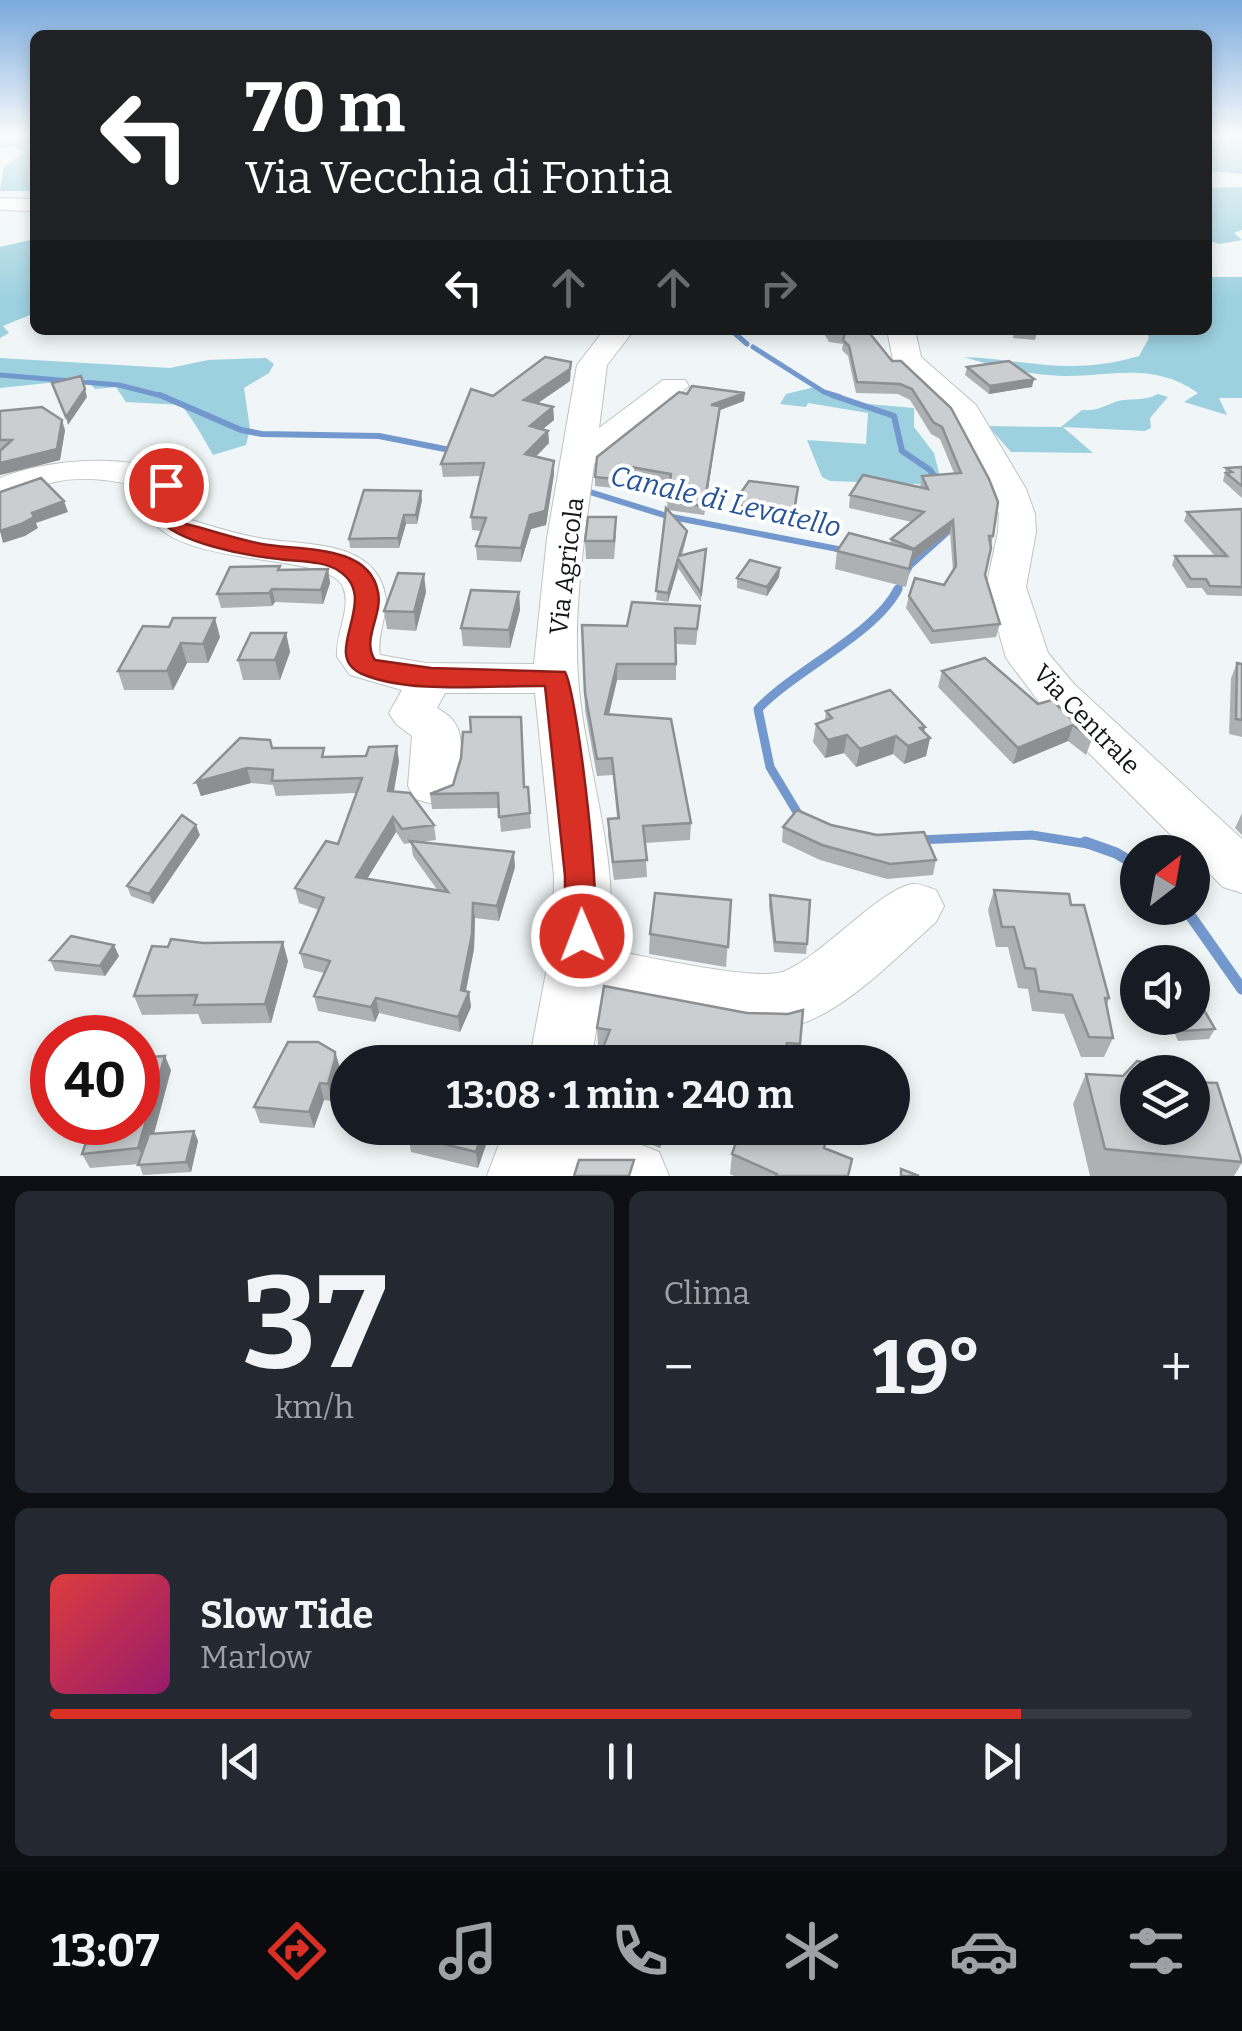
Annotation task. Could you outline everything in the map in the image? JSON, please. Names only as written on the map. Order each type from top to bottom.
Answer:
[{"type":"street","points":[[0,204],[30,205]]},
{"type":"street","name":"Via Agricola","points":[[563,1045],[582,936],[581,876],[556,678],[566,538],[592,365],[615,335]]},
{"type":"street","name":"Via Centrale","points":[[903,335],[907,360],[965,412],[1008,489],[1017,514],[1017,532],[1006,586],[1015,626],[1028,658],[1058,695],[1242,872]]},
{"type":"street","points":[[578,460],[674,386]]},
{"type":"street","points":[[0,491],[38,476],[87,466],[166,485],[176,496],[168,518],[178,528],[263,551],[328,558],[345,564],[367,589],[367,608],[357,644],[358,656],[366,666],[396,674],[556,678]]},
{"type":"street","points":[[431,676],[412,713],[436,730],[433,786]]},
{"type":"street","points":[[577,970],[752,1000],[785,1002],[830,978],[916,906]]},
{"type":"street","points":[[532,1146],[636,1176]]},
{"type":"shaded area","points":[[1212,190],[1242,190],[1242,230],[1234,233],[1242,240],[1212,242]]},
{"type":"shaded area","points":[[30,240],[30,315],[3,326],[9,333],[0,338],[0,247]]},
{"type":"shaded area","points":[[1212,277],[1242,277],[1242,398],[1219,398],[1227,415],[1184,402],[1198,393],[1164,377],[1131,373],[1050,375],[964,357],[1092,365],[1139,356],[1148,335],[1212,335]]},
{"type":"shaded area","points":[[0,358],[170,368],[208,360],[266,358],[274,364],[269,373],[244,388],[250,429],[246,445],[213,455],[181,405],[126,402],[116,387],[95,389],[86,379],[0,388]]},
{"type":"shaded area","points":[[815,387],[839,395],[846,402],[914,408],[914,427],[934,453],[942,485],[830,481],[822,477],[807,440],[866,444],[868,413],[808,403],[806,407],[780,404],[786,394]]},
{"type":"shaded area","points":[[1158,394],[1168,397],[1150,418],[1151,428],[1145,431],[1063,427],[1093,453],[1011,452],[988,426],[1061,427],[1082,410]]},
{"type":"building","points":[[844,335],[871,335],[892,361],[901,361],[951,408],[998,502],[985,575],[1000,624],[933,631],[909,596],[915,578],[944,585],[956,566],[953,520],[914,549],[891,539],[924,512],[850,495],[863,475],[928,489],[922,476],[961,473],[942,427],[933,422],[912,389],[900,384],[857,382],[849,346],[843,340]]},
{"type":"building","points":[[545,357],[571,362],[570,369],[524,400],[553,407],[530,426],[548,431],[525,454],[554,461],[545,511],[530,515],[521,548],[476,546],[486,518],[471,517],[484,463],[441,464],[471,389],[493,396]]},
{"type":"building","points":[[1009,361],[1034,379],[990,386],[967,367]]},
{"type":"building","points":[[81,376],[85,389],[66,417],[52,383]]},
{"type":"building","points":[[692,386],[745,393],[711,405],[720,406],[704,506],[667,501],[671,474],[619,465],[614,479],[595,477],[597,457],[679,392],[687,394]]},
{"type":"building","points":[[42,407],[62,420],[57,449],[0,463],[0,451],[12,440],[0,440],[0,411]]},
{"type":"building","points":[[1242,467],[1242,486],[1226,473],[1232,472],[1226,468]]},
{"type":"building","points":[[41,478],[64,501],[0,531],[0,492]]},
{"type":"building","points":[[749,481],[798,487],[793,518],[733,504]]},
{"type":"building","points":[[364,490],[421,491],[416,515],[404,515],[398,538],[349,539]]},
{"type":"building","points":[[666,508],[687,531],[679,556],[706,549],[701,593],[678,559],[668,593],[656,591]]},
{"type":"building","points":[[1242,509],[1242,587],[1210,586],[1206,579],[1191,579],[1175,556],[1227,556],[1187,512]]},
{"type":"building","points":[[588,517],[616,517],[614,541],[585,541]]},
{"type":"building","points":[[849,533],[914,550],[909,569],[837,551]]},
{"type":"building","points":[[750,560],[780,568],[767,587],[737,578]]},
{"type":"building","points":[[280,566],[278,570],[328,569],[321,590],[217,594],[230,567]]},
{"type":"building","points":[[398,573],[424,574],[414,612],[384,611]]},
{"type":"building","points":[[471,590],[519,592],[509,630],[461,628]]},
{"type":"building","points":[[632,602],[700,606],[697,629],[675,628],[676,664],[617,664],[605,714],[671,719],[691,823],[643,826],[647,860],[613,862],[608,819],[619,818],[612,758],[597,759],[585,693],[582,625],[627,626]]},
{"type":"building","points":[[173,618],[215,618],[203,644],[181,643],[167,671],[118,671],[143,626],[169,627]]},
{"type":"building","points":[[251,633],[286,633],[275,660],[238,660]]},
{"type":"building","points":[[985,658],[1038,704],[1052,700],[1092,739],[1073,725],[1018,748],[942,671]]},
{"type":"building","points":[[1237,663],[1242,664],[1242,720],[1236,719]]},
{"type":"building","points":[[890,690],[925,727],[920,728],[930,738],[908,746],[896,736],[860,749],[847,735],[828,740],[816,724],[832,718],[826,711]]},
{"type":"building","points":[[470,717],[521,717],[524,787],[528,787],[530,813],[499,817],[498,793],[430,794],[453,785],[463,732],[471,732]]},
{"type":"building","points":[[240,738],[270,740],[272,748],[324,748],[322,757],[366,756],[369,747],[397,746],[388,791],[410,793],[434,825],[402,829],[393,817],[356,877],[448,892],[410,841],[514,852],[497,906],[473,903],[472,934],[461,990],[469,992],[458,1017],[376,998],[371,1007],[314,996],[330,961],[300,953],[324,898],[295,888],[326,841],[338,844],[362,778],[272,781],[273,770],[247,768],[196,782]]},
{"type":"building","points":[[797,810],[831,825],[877,835],[924,832],[936,860],[890,864],[822,845],[783,827]]},
{"type":"building","points":[[182,815],[196,825],[149,894],[127,886]]},
{"type":"building","points":[[994,890],[1069,894],[1071,905],[1084,905],[1109,998],[1105,998],[1113,1038],[1089,1037],[1072,995],[1039,991],[1035,969],[1025,968],[1014,927],[1002,927]]},
{"type":"building","points":[[655,893],[731,900],[728,947],[650,934]]},
{"type":"building","points":[[770,895],[810,900],[807,944],[775,942]]},
{"type":"building","points":[[71,936],[114,945],[100,966],[50,960]]},
{"type":"building","points":[[171,939],[203,943],[283,942],[265,1004],[194,1005],[197,995],[134,996],[152,946],[168,947]]},
{"type":"building","points":[[604,986],[747,1013],[788,1014],[803,1010],[800,1044],[604,1045],[610,1030],[597,1028]]},
{"type":"building","points":[[288,1042],[318,1042],[330,1049],[328,1084],[320,1083],[309,1112],[254,1107]]},
{"type":"building","points":[[1086,1074],[1120,1076],[1120,1145],[1210,1145],[1210,1083],[1217,1083],[1242,1162],[1105,1149]]},
{"type":"building","points":[[194,1131],[186,1162],[138,1165],[145,1145],[160,1145],[160,1133]]},
{"type":"building","points":[[85,1145],[139,1145],[138,1148],[82,1154]]},
{"type":"building","points":[[448,1145],[478,1145],[476,1152]]},
{"type":"building","points":[[735,1145],[825,1145],[824,1148],[852,1159],[848,1176],[776,1176],[732,1154]]},
{"type":"building","points":[[579,1160],[634,1160],[629,1176],[574,1176]]},
{"type":"building","points":[[901,1169],[919,1176],[901,1176]]},
{"type":"waterway","points":[[737,335],[747,344]]},
{"type":"waterway","points":[[753,347],[824,392],[840,397]]},
{"type":"waterway","name":"Canale di Levatello","points":[[0,375],[119,385],[163,396]]},
{"type":"waterway","points":[[832,395],[894,416],[902,451],[930,470],[937,480]]},
{"type":"waterway","name":"Canale di Levatello","points":[[163,396],[241,430],[262,434],[379,436],[455,451]]},
{"type":"waterway","name":"Canale di Levatello","points":[[590,492],[667,516],[848,551]]},
{"type":"waterway","points":[[897,591],[910,566],[950,530]]},
{"type":"waterway","points":[[800,817],[770,767],[758,709],[872,621],[898,589]]},
{"type":"waterway","points":[[919,840],[1032,835],[1093,845]]},
{"type":"waterway","points":[[1085,842],[1093,845]]},
{"type":"waterway","points":[[1093,845],[1120,855]]},
{"type":"waterway","points":[[1197,925],[1242,989]]},
{"type":"route","points":[[166,485],[176,496],[168,518],[178,528],[263,551],[328,558],[345,564],[360,577],[367,589],[367,608],[357,644],[358,656],[366,666],[396,674],[556,678],[581,876],[582,936]]}]
